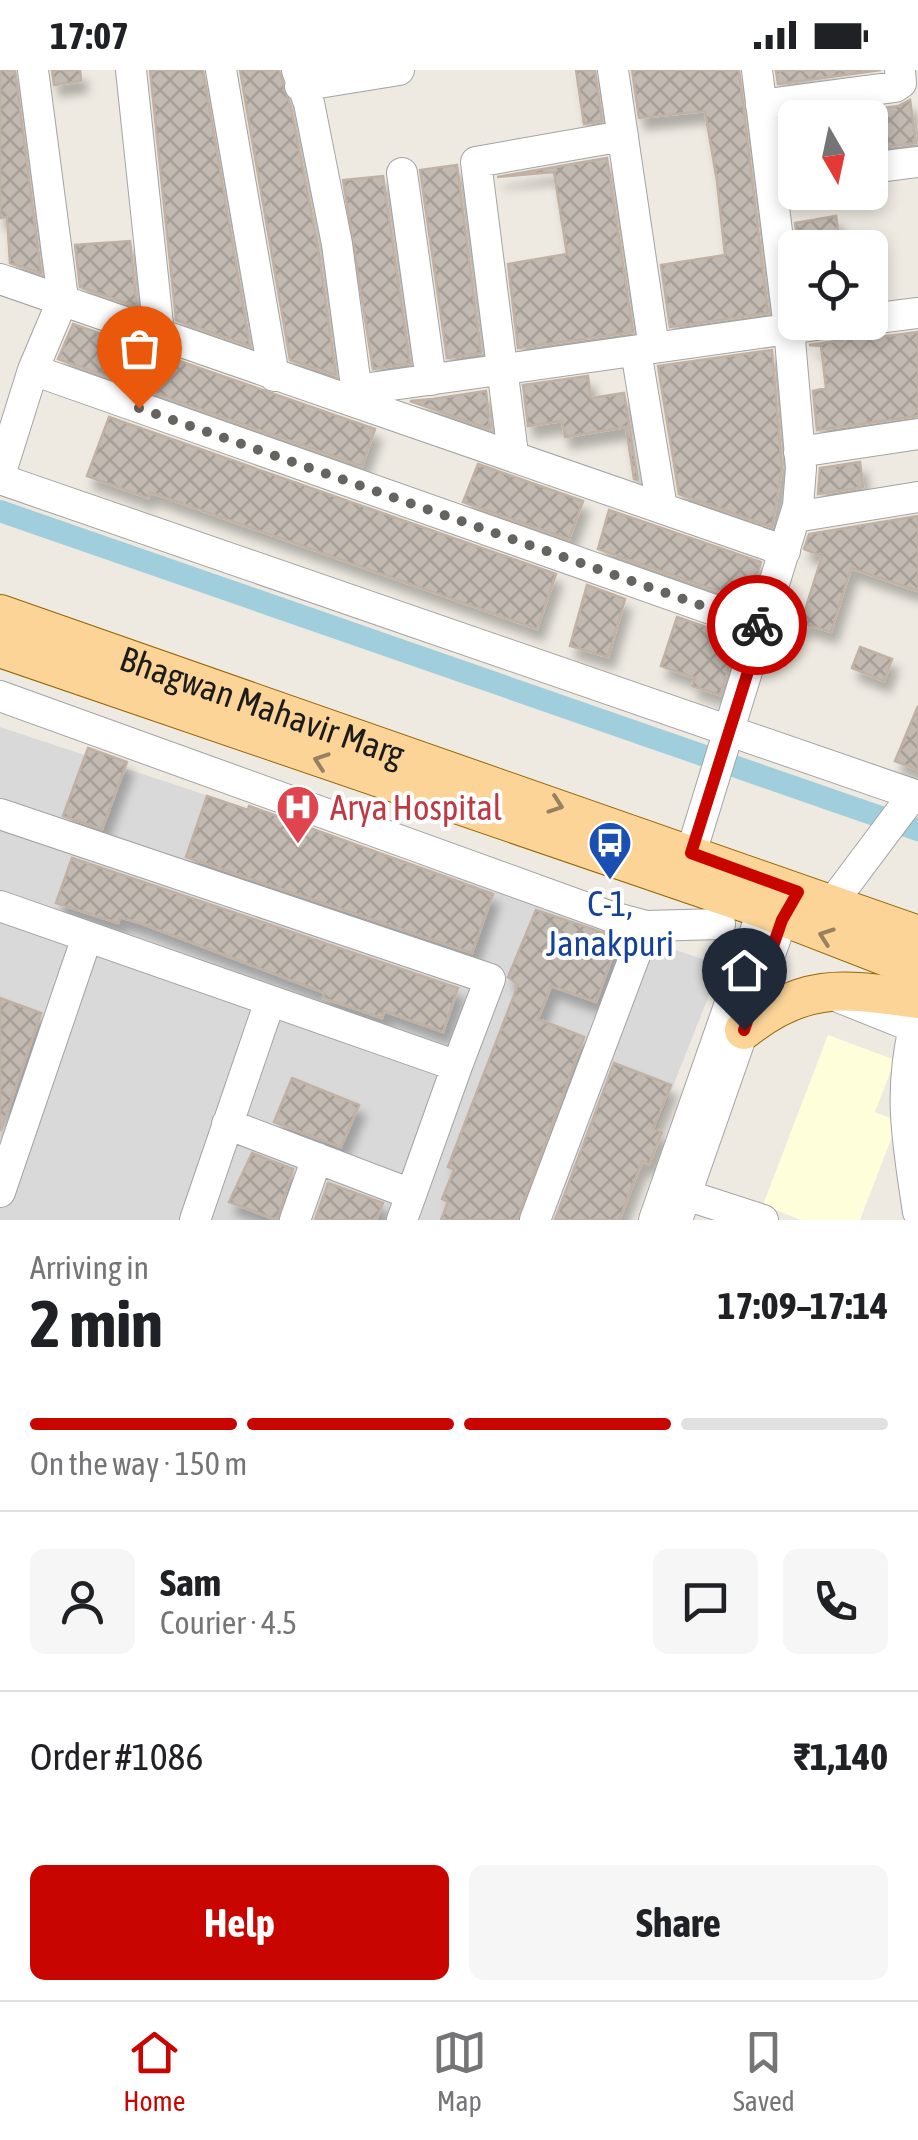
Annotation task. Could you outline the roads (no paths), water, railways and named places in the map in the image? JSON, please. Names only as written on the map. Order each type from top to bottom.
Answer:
[{"type":"main road","name":"Bhagwan Mahavir Marg","points":[[0,614],[688,868]]},
{"type":"main road","name":"Bhagwan Mahavir Marg","points":[[0,649],[917,938]]},
{"type":"main road","name":"Bhagwan Mahavir Marg","points":[[801,903],[917,938]]},
{"type":"main road","points":[[736,1018],[822,990],[917,1019]]},
{"type":"street","points":[[32,70],[63,299],[32,370],[0,477],[913,804],[877,860],[801,903],[736,1018],[654,1220]]},
{"type":"street","points":[[131,70],[159,334]]},
{"type":"street","points":[[221,70],[274,376]]},
{"type":"street","points":[[613,70],[662,508]]},
{"type":"street","points":[[758,70],[762,105],[778,161]]},
{"type":"street","points":[[762,105],[895,88],[900,83],[900,70]]},
{"type":"street","points":[[357,396],[337,244],[309,102],[298,78],[384,71]]},
{"type":"street","points":[[514,454],[476,162],[623,136]]},
{"type":"street","points":[[888,166],[918,162]]},
{"type":"street","points":[[402,172],[431,380]]},
{"type":"street","points":[[0,279],[274,376],[357,396],[785,551]]},
{"type":"street","points":[[888,317],[918,313]]},
{"type":"street","points":[[357,396],[431,380],[778,330]]},
{"type":"street","points":[[763,1220],[756,1214],[682,1208],[736,1018],[728,944],[688,868],[795,517],[799,452],[790,340]]},
{"type":"street","points":[[32,370],[762,627]]},
{"type":"street","points":[[799,452],[918,434]]},
{"type":"street","points":[[795,517],[918,496]]},
{"type":"street","points":[[0,696],[646,926],[720,924]]},
{"type":"street","points":[[0,814],[490,980],[406,1207],[317,1158],[228,1124]]},
{"type":"street","points":[[0,907],[457,1066]]},
{"type":"street","points":[[536,1220],[646,926]]},
{"type":"street","points":[[0,1192],[87,936]]},
{"type":"street","points":[[195,1220],[270,1000]]},
{"type":"street","points":[[917,1019],[903,1073],[904,1118],[918,1212]]},
{"type":"street","points":[[295,1220],[317,1158]]},
{"type":"waterway","points":[[0,511],[918,830]]},
{"type":"place","name":"Arya Hospital","points":[[298,845]]},
{"type":"place","name":"C-1, Janakpuri","points":[[610,881]]}]
